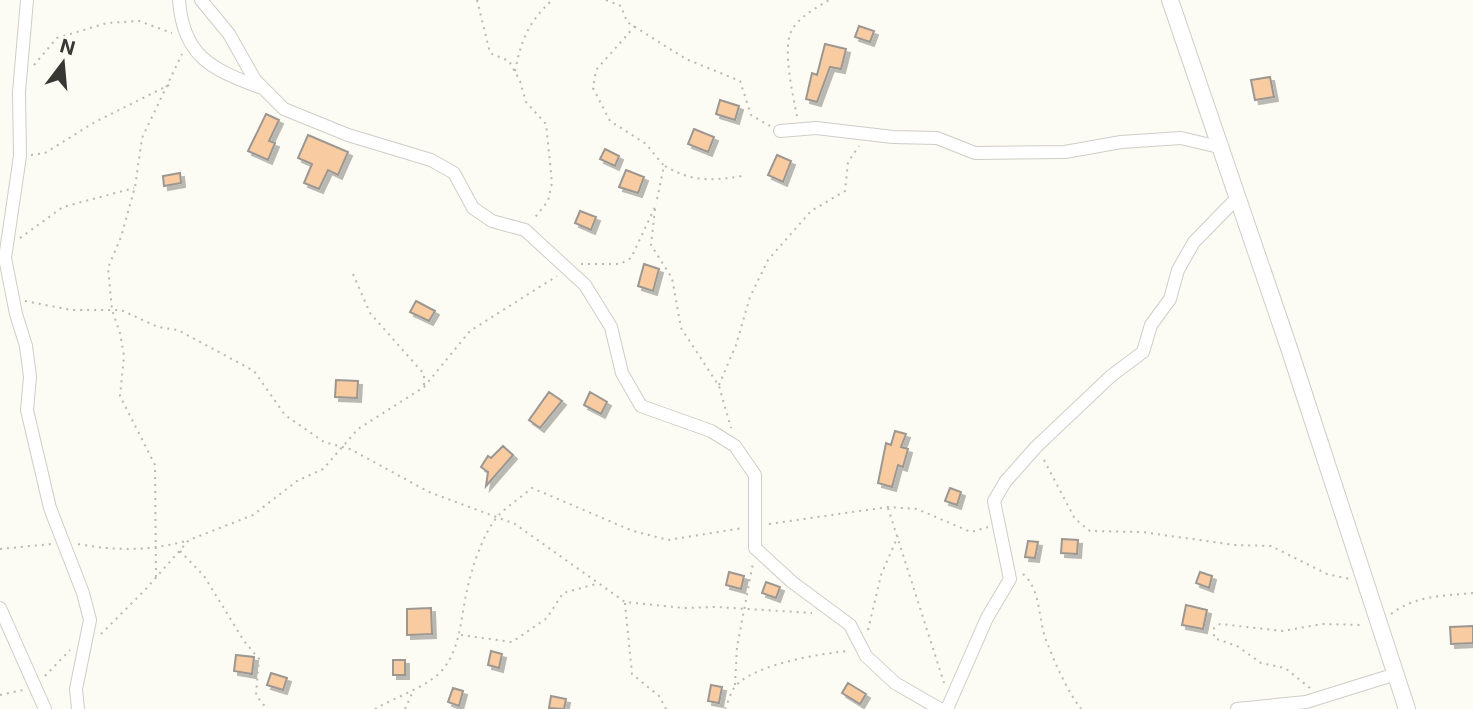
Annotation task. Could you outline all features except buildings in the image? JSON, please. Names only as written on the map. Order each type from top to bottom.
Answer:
[{"type":"main road","points":[[1170,0],[1407,709]]},
{"type":"street","points":[[27,0],[19,92],[20,156],[5,258],[26,346],[30,377],[27,410],[50,508],[83,593],[90,620],[76,689],[78,709]]},
{"type":"street","points":[[179,0],[181,27],[201,58],[227,75],[263,88]]},
{"type":"street","points":[[201,0],[229,34],[255,80],[284,108],[348,135],[431,160],[454,173],[473,208],[492,221],[525,230],[586,285],[611,327],[622,373],[641,406],[710,431],[735,446],[755,475],[755,548],[792,582],[850,625],[863,649],[895,683],[946,707],[987,618],[1010,579],[994,501],[1005,482],[1035,447],[1111,376],[1143,352],[1151,325],[1170,299],[1178,270],[1194,242],[1236,199]]},
{"type":"street","points":[[780,131],[800,129],[937,138],[975,153],[1065,152],[1121,142],[1181,138],[1219,147]]},
{"type":"street","points":[[0,608],[45,709]]},
{"type":"street","points":[[1237,709],[1306,702],[1396,674]]},
{"type":"path","points":[[477,0],[490,52],[509,61],[526,102],[546,124],[552,183],[548,201],[525,230]]},
{"type":"path","points":[[515,72],[520,46],[531,19],[552,0]]},
{"type":"path","points":[[606,0],[621,6],[627,22],[685,59],[740,82],[751,115],[780,131]]},
{"type":"path","points":[[800,129],[792,90],[789,51],[792,30],[810,11],[829,0]]},
{"type":"path","points":[[19,92],[40,54],[57,38],[107,23],[139,21],[188,38],[170,85],[153,111],[142,138],[135,187],[121,237],[108,268],[112,310],[124,356],[120,396],[155,465],[156,577]]},
{"type":"path","points":[[635,26],[596,70],[593,88],[610,121],[646,144],[664,166],[684,178],[710,181],[742,176]]},
{"type":"path","points":[[20,156],[45,153],[95,122],[170,85]]},
{"type":"path","points":[[719,386],[736,345],[750,297],[768,260],[811,211],[845,191],[848,162],[858,146],[879,135]]},
{"type":"path","points":[[664,166],[651,245],[672,278],[681,328],[719,386],[735,446]]},
{"type":"path","points":[[7,246],[63,207],[135,187]]},
{"type":"path","points":[[0,549],[64,542],[106,549],[155,549],[189,540],[253,515],[298,481],[323,468],[358,429],[373,417],[424,387],[470,331],[569,269],[584,263],[620,264],[631,258],[656,205]]},
{"type":"path","points":[[353,274],[370,313],[424,374],[424,387]]},
{"type":"path","points":[[14,298],[71,310],[121,310],[158,327],[178,330],[212,352],[254,371],[285,415],[324,442],[343,447],[429,492],[515,524],[625,602],[684,608],[747,608],[837,615]]},
{"type":"path","points":[[1035,447],[1055,476],[1075,519],[1090,531],[1142,532],[1235,545],[1271,546],[1327,573],[1367,583]]},
{"type":"path","points":[[375,709],[430,682],[446,666],[460,635],[467,588],[497,517],[532,488],[633,531],[668,540],[888,507],[917,509],[971,532],[998,524]]},
{"type":"path","points":[[888,507],[946,707]]},
{"type":"path","points":[[735,686],[763,670],[810,655],[863,649],[881,575],[898,536]]},
{"type":"path","points":[[85,654],[110,621],[156,577],[189,540]]},
{"type":"path","points":[[725,709],[735,686],[737,647],[747,608],[755,548]]},
{"type":"path","points":[[180,550],[204,576],[244,641],[259,659],[256,695],[267,709]]},
{"type":"path","points":[[1008,561],[1031,580],[1045,638],[1072,696],[1081,709]]},
{"type":"path","points":[[460,635],[512,642],[547,618],[563,593],[598,583]]},
{"type":"path","points":[[1327,695],[1304,685],[1285,668],[1261,663],[1237,646],[1214,638],[1214,628],[1220,624],[1283,631],[1322,624],[1351,627],[1379,622],[1404,604],[1422,598],[1473,593]]},
{"type":"path","points":[[625,602],[632,674],[659,696],[666,709]]},
{"type":"path","points":[[0,695],[35,686],[88,635]]},
{"type":"path","points":[[405,709],[415,688]]}]
